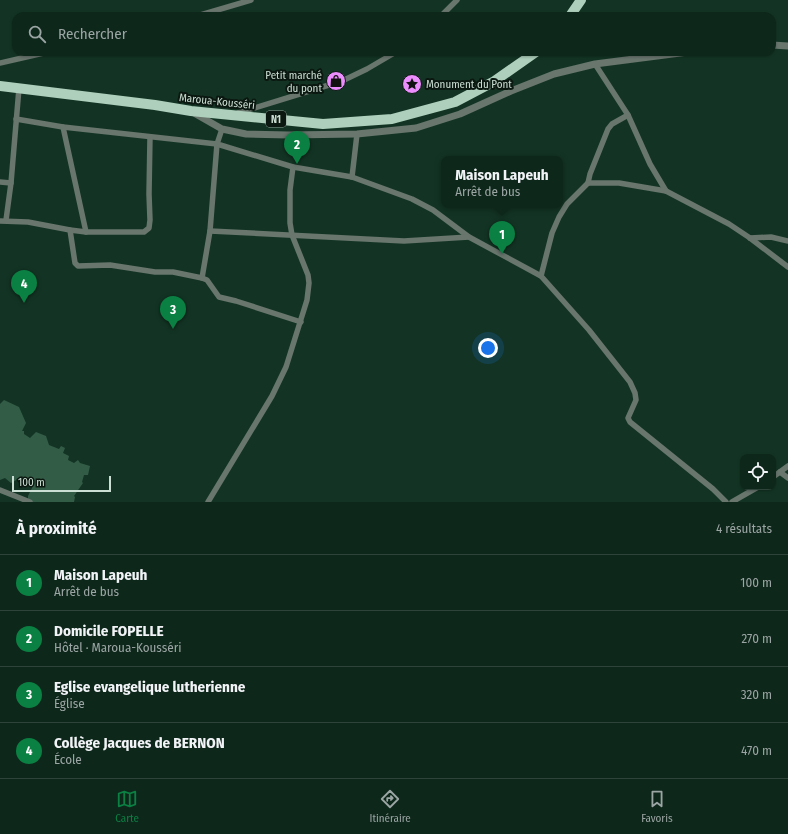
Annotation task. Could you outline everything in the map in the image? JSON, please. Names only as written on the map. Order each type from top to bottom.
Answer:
[{"type":"highway","points":[[572,12],[580,0]]},
{"type":"highway","name":"Maroua-Kousséri","points":[[0,86],[155,105],[191,111],[323,124],[392,119],[455,102],[493,82],[530,56]]},
{"type":"street","points":[[210,12],[251,0]]},
{"type":"street","points":[[445,12],[457,0]]},
{"type":"street","points":[[776,46],[788,46]]},
{"type":"street","points":[[0,63],[31,56]]},
{"type":"street","points":[[232,115],[342,81],[389,56]]},
{"type":"street","points":[[191,111],[222,129],[246,134],[289,136],[357,134],[416,128],[460,114],[554,74],[595,64],[657,56]]},
{"type":"street","points":[[595,64],[628,115],[650,164],[666,191]]},
{"type":"street","points":[[19,88],[11,183],[3,221],[28,222],[86,232],[144,232],[149,228],[150,220],[150,136]]},
{"type":"street","points":[[541,276],[552,233],[558,218],[567,204],[588,183],[590,174],[608,129],[612,124],[628,115]]},
{"type":"street","points":[[16,119],[63,127],[217,144],[293,167],[352,177],[412,200],[428,208],[469,237],[541,276],[589,330],[633,387],[636,400],[628,418],[630,422],[714,489],[726,502]]},
{"type":"street","points":[[63,127],[86,232]]},
{"type":"street","points":[[202,278],[210,231],[217,144],[222,129]]},
{"type":"street","points":[[352,177],[357,134]]},
{"type":"street","points":[[208,502],[272,396],[286,367],[309,292],[308,275],[292,235],[290,223],[289,207],[293,167]]},
{"type":"street","points":[[0,182],[11,183]]},
{"type":"street","points":[[588,183],[619,183],[666,191],[729,224],[788,267]]},
{"type":"street","points":[[70,230],[75,263],[78,266],[110,265],[155,272],[173,272],[202,278],[206,280],[218,297],[236,301],[301,322]]},
{"type":"street","points":[[210,231],[404,242],[469,237]]},
{"type":"street","points":[[750,238],[771,237],[788,241]]},
{"type":"street","points":[[776,475],[788,466]]},
{"type":"street","points":[[780,472],[788,478]]},
{"type":"street","points":[[0,490],[30,502]]},
{"type":"street","points":[[732,502],[745,499],[755,490]]},
{"type":"green space","points":[[4,400],[19,407],[26,423],[22,431],[24,431],[24,434],[30,438],[36,432],[46,436],[49,445],[59,449],[61,446],[65,448],[63,453],[69,456],[68,460],[74,463],[78,460],[80,463],[90,466],[88,475],[84,475],[83,483],[74,496],[74,502],[30,502],[28,496],[33,486],[31,483],[27,485],[18,479],[11,483],[5,478],[0,480],[0,404]]},
{"type":"place","name":"Petit marché du pont","points":[[336,81]]},
{"type":"place","name":"Monument du Pont","points":[[412,84]]},
{"type":"place","name":"Domicile FOPELLE","points":[[297,164]]},
{"type":"place","name":"Maison Lapeuh","points":[[502,254]]},
{"type":"place","name":"Collège Jacques de BERNON","points":[[24,303]]},
{"type":"place","name":"Eglise evangelique lutherienne","points":[[173,329]]}]
